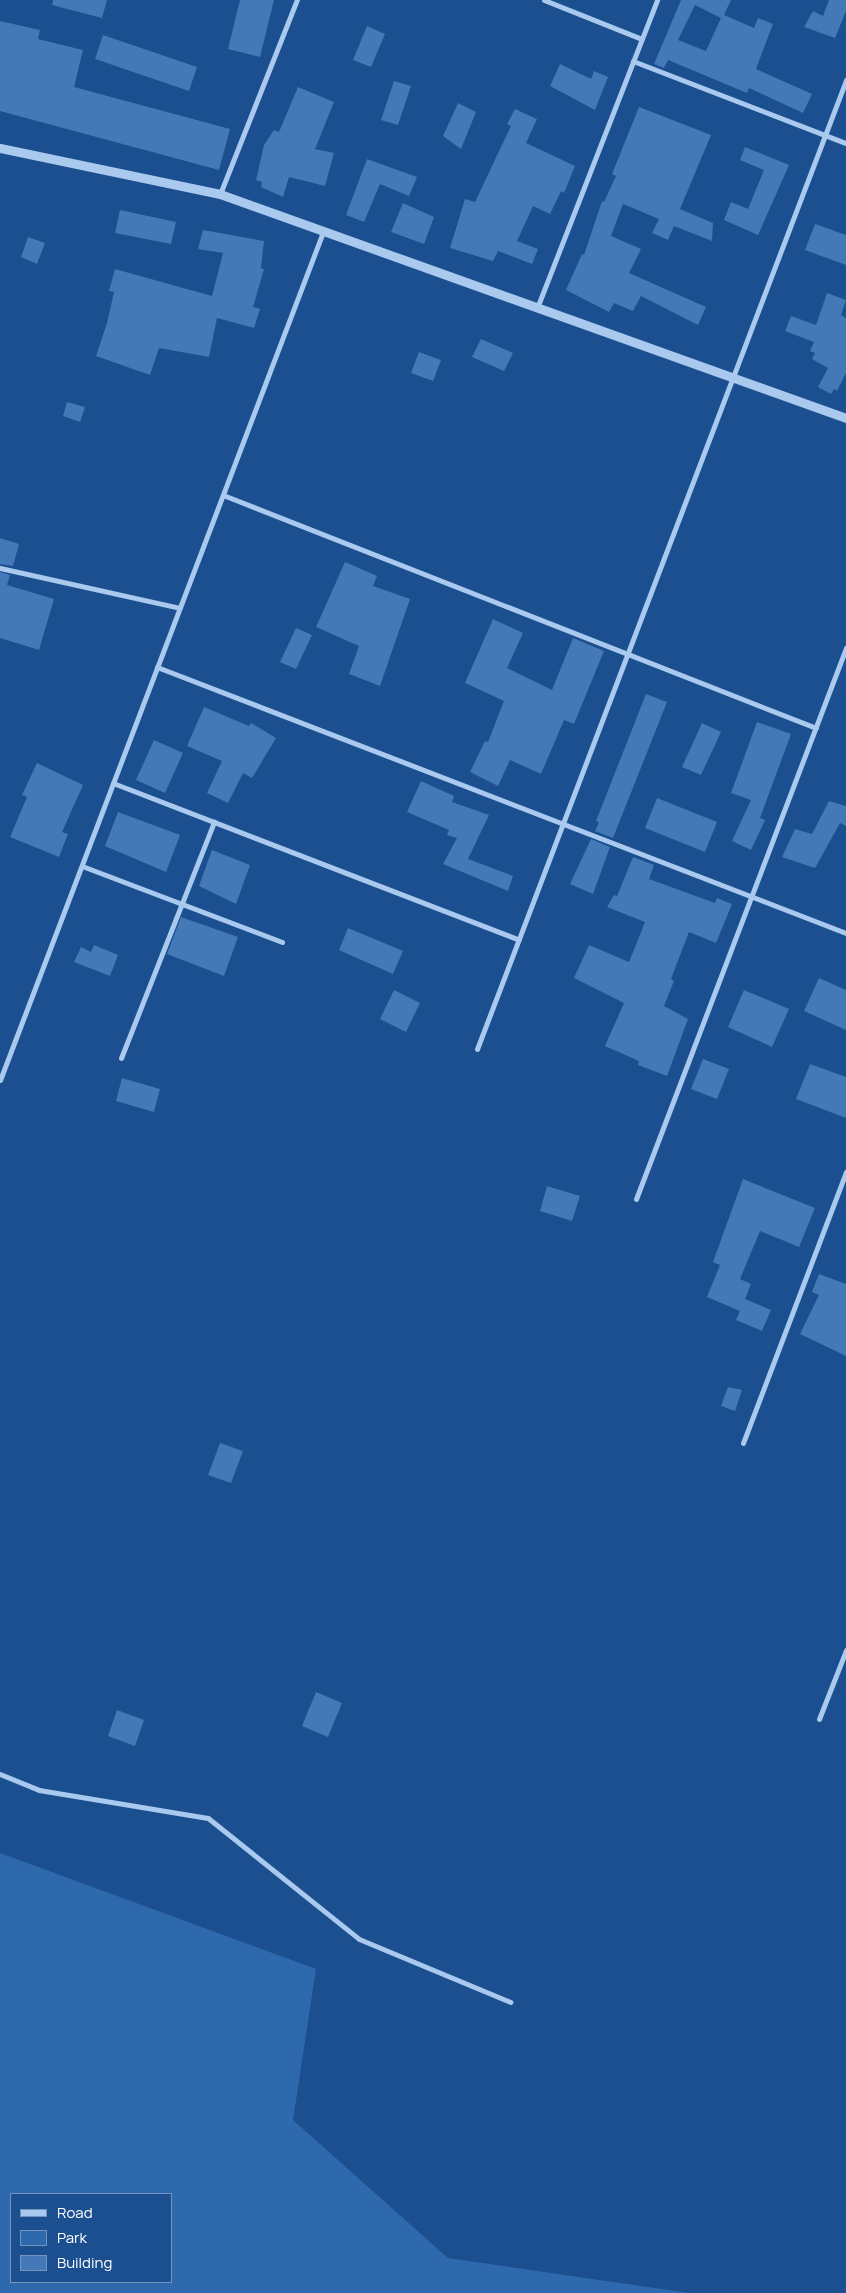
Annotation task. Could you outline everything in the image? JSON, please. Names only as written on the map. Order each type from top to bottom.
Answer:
[{"type":"street","points":[[220,194],[297,0]]},
{"type":"street","points":[[544,0],[642,39]]},
{"type":"street","points":[[537,308],[657,0]]},
{"type":"street","points":[[633,61],[846,143]]},
{"type":"street","points":[[477,1050],[846,80]]},
{"type":"street","points":[[0,148],[220,194],[846,418]]},
{"type":"street","points":[[0,1080],[323,232]]},
{"type":"street","points":[[223,495],[816,728]]},
{"type":"street","points":[[0,568],[180,608]]},
{"type":"street","points":[[636,1199],[846,648]]},
{"type":"street","points":[[157,667],[846,933]]},
{"type":"street","points":[[113,783],[519,940]]},
{"type":"street","points":[[121,1058],[214,822]]},
{"type":"street","points":[[82,866],[282,942]]},
{"type":"street","points":[[743,1443],[846,1172]]},
{"type":"street","points":[[819,1718],[846,1650]]},
{"type":"street","points":[[0,1774],[39,1790],[208,1818],[359,1939],[510,2002]]},
{"type":"green space","points":[[0,1853],[316,1969],[293,2120],[448,2258],[689,2293],[0,2293]]},
{"type":"building","points":[[53,0],[107,0],[102,18],[52,5]]},
{"type":"building","points":[[240,0],[274,0],[260,57],[228,49]]},
{"type":"building","points":[[681,0],[731,0],[724,15],[754,28],[758,18],[773,24],[756,69],[812,94],[803,113],[749,88],[747,93],[668,60],[664,68],[654,64]],"holes":[[[695,5],[721,18],[706,51],[678,40]]]},
{"type":"building","points":[[829,0],[846,0],[846,11],[835,38],[804,27],[813,11],[823,16]]},
{"type":"building","points":[[0,21],[40,30],[38,39],[83,50],[74,87],[230,129],[219,170],[0,111]]},
{"type":"building","points":[[367,26],[385,34],[371,67],[353,60]]},
{"type":"building","points":[[103,35],[197,67],[189,91],[95,59]]},
{"type":"building","points":[[560,64],[591,79],[594,71],[608,77],[595,110],[550,86]]},
{"type":"building","points":[[394,81],[411,86],[398,125],[381,120]]},
{"type":"building","points":[[298,87],[334,102],[315,149],[334,153],[325,186],[289,177],[283,197],[261,187],[262,182],[256,180],[264,145],[274,130],[279,132]]},
{"type":"building","points":[[458,103],[476,112],[461,149],[443,136]]},
{"type":"building","points":[[639,107],[711,135],[680,209],[713,223],[712,241],[674,226],[668,240],[652,233],[659,219],[623,204],[611,236],[641,249],[629,273],[706,307],[698,325],[641,296],[633,311],[614,303],[609,312],[566,290],[582,254],[584,255],[602,201],[604,202],[616,176],[612,174]]},
{"type":"building","points":[[515,109],[537,119],[526,143],[575,166],[564,193],[561,191],[550,214],[533,206],[517,241],[538,249],[532,264],[498,251],[493,261],[450,248],[465,199],[475,202],[511,126],[507,124]]},
{"type":"building","points":[[745,147],[789,165],[758,235],[724,220],[731,202],[748,209],[764,170],[740,160]]},
{"type":"building","points":[[367,159],[417,177],[409,196],[380,184],[364,222],[346,215]]},
{"type":"building","points":[[403,203],[434,217],[424,244],[391,232]]},
{"type":"building","points":[[120,210],[176,222],[171,244],[115,233]]},
{"type":"building","points":[[815,224],[846,235],[846,265],[805,250]]},
{"type":"building","points":[[203,230],[264,241],[261,268],[264,269],[253,307],[260,309],[254,328],[217,318],[209,357],[159,348],[150,375],[96,356],[107,323],[114,292],[109,291],[115,269],[212,296],[223,253],[198,249]]},
{"type":"building","points":[[28,237],[45,243],[37,264],[21,257]]},
{"type":"building","points":[[827,293],[846,300],[841,315],[846,318],[846,373],[837,391],[834,389],[831,394],[818,387],[828,368],[812,359],[815,353],[810,351],[814,342],[785,331],[791,316],[816,325]]},
{"type":"building","points":[[481,339],[513,353],[504,371],[472,357]]},
{"type":"building","points":[[419,352],[441,360],[433,381],[411,373]]},
{"type":"building","points":[[67,402],[85,407],[80,422],[63,416]]},
{"type":"building","points":[[0,538],[19,544],[13,566],[0,564]]},
{"type":"building","points":[[345,562],[377,576],[373,586],[410,599],[380,686],[349,674],[359,646],[316,627]]},
{"type":"building","points":[[0,572],[10,575],[7,585],[54,599],[39,650],[0,638]]},
{"type":"building","points":[[493,619],[523,633],[507,668],[552,690],[573,638],[604,651],[574,724],[564,720],[541,774],[510,760],[498,786],[470,772],[485,741],[488,742],[504,701],[465,683]]},
{"type":"building","points":[[296,628],[312,635],[296,669],[280,662]]},
{"type":"building","points":[[646,694],[667,702],[613,838],[595,831],[599,822],[596,821]]},
{"type":"building","points":[[204,707],[249,726],[251,723],[276,738],[252,778],[243,773],[228,803],[207,793],[222,761],[187,746]]},
{"type":"building","points":[[757,722],[791,734],[760,818],[765,820],[751,850],[732,841],[751,800],[731,793]]},
{"type":"building","points":[[702,723],[721,732],[701,775],[682,767]]},
{"type":"building","points":[[154,740],[183,753],[165,793],[136,780]]},
{"type":"building","points":[[37,763],[83,785],[62,832],[68,834],[59,857],[10,837],[27,797],[22,795]]},
{"type":"building","points":[[421,781],[454,796],[452,802],[489,815],[468,859],[513,876],[508,891],[443,864],[457,838],[447,835],[449,830],[407,812]]},
{"type":"building","points":[[657,798],[717,822],[705,852],[645,828]]},
{"type":"building","points":[[829,801],[846,806],[846,826],[840,823],[815,868],[782,857],[795,829],[812,834]]},
{"type":"building","points":[[118,812],[180,835],[166,872],[105,846]]},
{"type":"building","points":[[591,839],[610,847],[593,894],[570,884]]},
{"type":"building","points":[[212,850],[250,865],[236,904],[199,886]]},
{"type":"building","points":[[633,857],[654,865],[649,879],[715,903],[717,898],[732,904],[716,943],[689,932],[671,979],[674,981],[664,1006],[688,1019],[667,1076],[638,1065],[639,1061],[605,1046],[624,1003],[574,978],[589,945],[629,962],[645,922],[607,907],[614,895],[617,896]]},
{"type":"building","points":[[181,917],[238,937],[224,976],[167,954]]},
{"type":"building","points":[[348,928],[403,951],[393,974],[339,950]]},
{"type":"building","points":[[94,945],[118,955],[110,976],[74,962],[81,947],[91,952]]},
{"type":"building","points":[[819,978],[846,990],[846,1030],[804,1011]]},
{"type":"building","points":[[394,990],[420,1003],[406,1032],[380,1019]]},
{"type":"building","points":[[744,990],[789,1009],[772,1047],[728,1027]]},
{"type":"building","points":[[703,1059],[729,1069],[717,1099],[691,1089]]},
{"type":"building","points":[[810,1064],[846,1077],[846,1118],[796,1099]]},
{"type":"building","points":[[122,1078],[160,1089],[154,1112],[116,1101]]},
{"type":"building","points":[[743,1179],[815,1208],[799,1247],[760,1231],[740,1279],[751,1284],[745,1299],[771,1310],[762,1331],[736,1320],[740,1311],[707,1297],[720,1265],[713,1262]]},
{"type":"building","points":[[547,1186],[580,1196],[572,1221],[540,1211]]},
{"type":"building","points":[[819,1274],[846,1284],[846,1356],[800,1334],[819,1295],[812,1292]]},
{"type":"building","points":[[728,1387],[742,1390],[735,1411],[721,1406]]},
{"type":"building","points":[[220,1443],[243,1451],[231,1483],[208,1475]]},
{"type":"building","points":[[316,1692],[342,1703],[328,1737],[302,1726]]},
{"type":"building","points":[[117,1710],[144,1720],[135,1746],[108,1736]]}]
